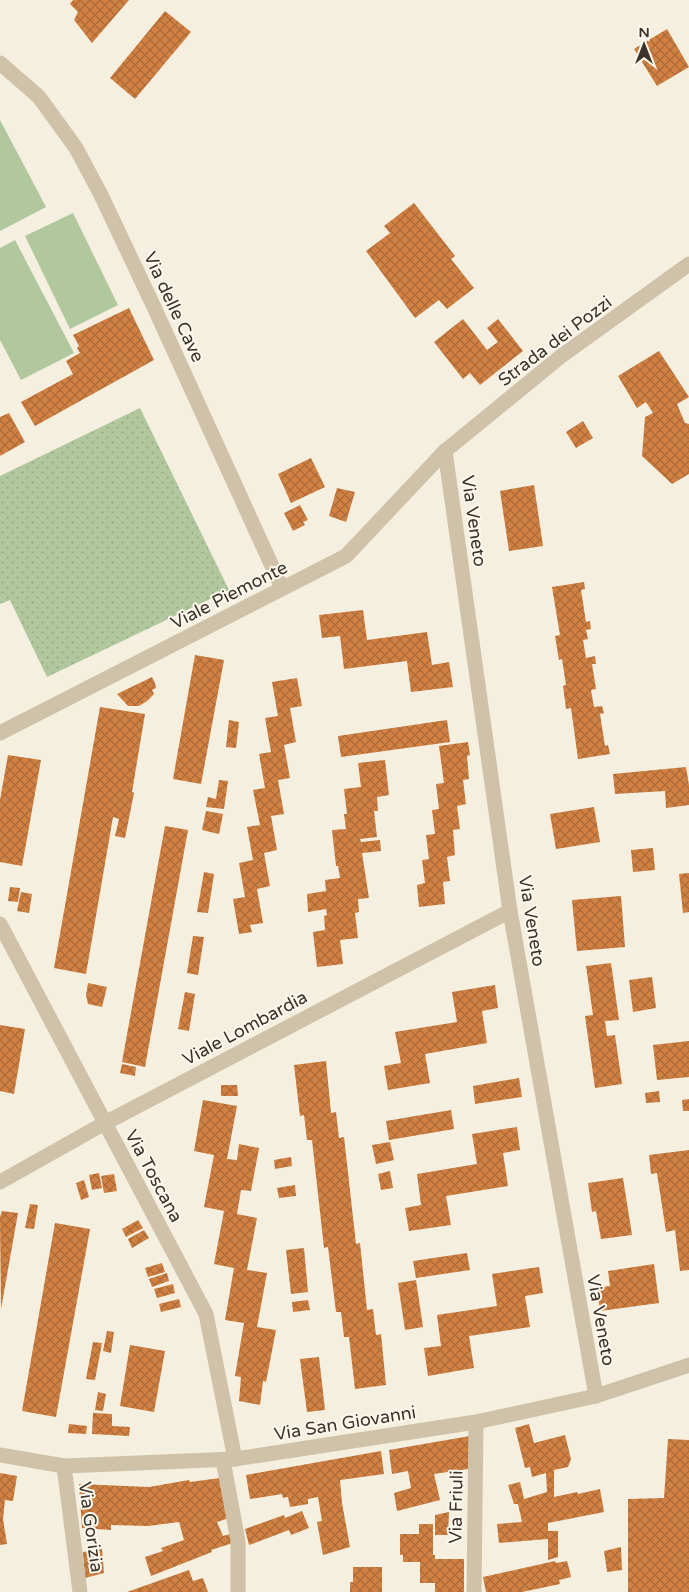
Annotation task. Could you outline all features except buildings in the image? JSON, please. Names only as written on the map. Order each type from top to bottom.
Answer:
[{"type":"street","name":"Via delle Cave","points":[[0,63],[39,98],[81,156],[142,281],[282,588]]},
{"type":"street","name":"Strada dei Pozzi","points":[[446,451],[560,357],[689,264]]},
{"type":"street","name":"Viale Piemonte","points":[[0,733],[346,556],[446,451]]},
{"type":"street","name":"Via Veneto","points":[[446,451],[510,911],[596,1396]]},
{"type":"street","name":"Viale Lombardia","points":[[0,1182],[105,1123],[510,911]]},
{"type":"street","name":"Via Toscana","points":[[0,924],[206,1314],[229,1460],[238,1541],[238,1592]]},
{"type":"street","name":"Via San Giovanni","points":[[0,1456],[64,1466],[229,1460],[476,1422],[596,1396],[689,1365]]},
{"type":"street","name":"Via Friuli","points":[[474,1592],[476,1422]]},
{"type":"street","name":"Via Gorizia","points":[[64,1466],[80,1592]]},
{"type":"green space","points":[[0,120],[46,207],[0,231]]},
{"type":"green space","points":[[73,213],[118,305],[70,329],[25,236]]},
{"type":"green space","points":[[15,240],[74,353],[21,380],[0,340],[0,248]]},
{"type":"green space","points":[[140,408],[229,590],[47,677],[10,600],[0,604],[0,476]]}]
